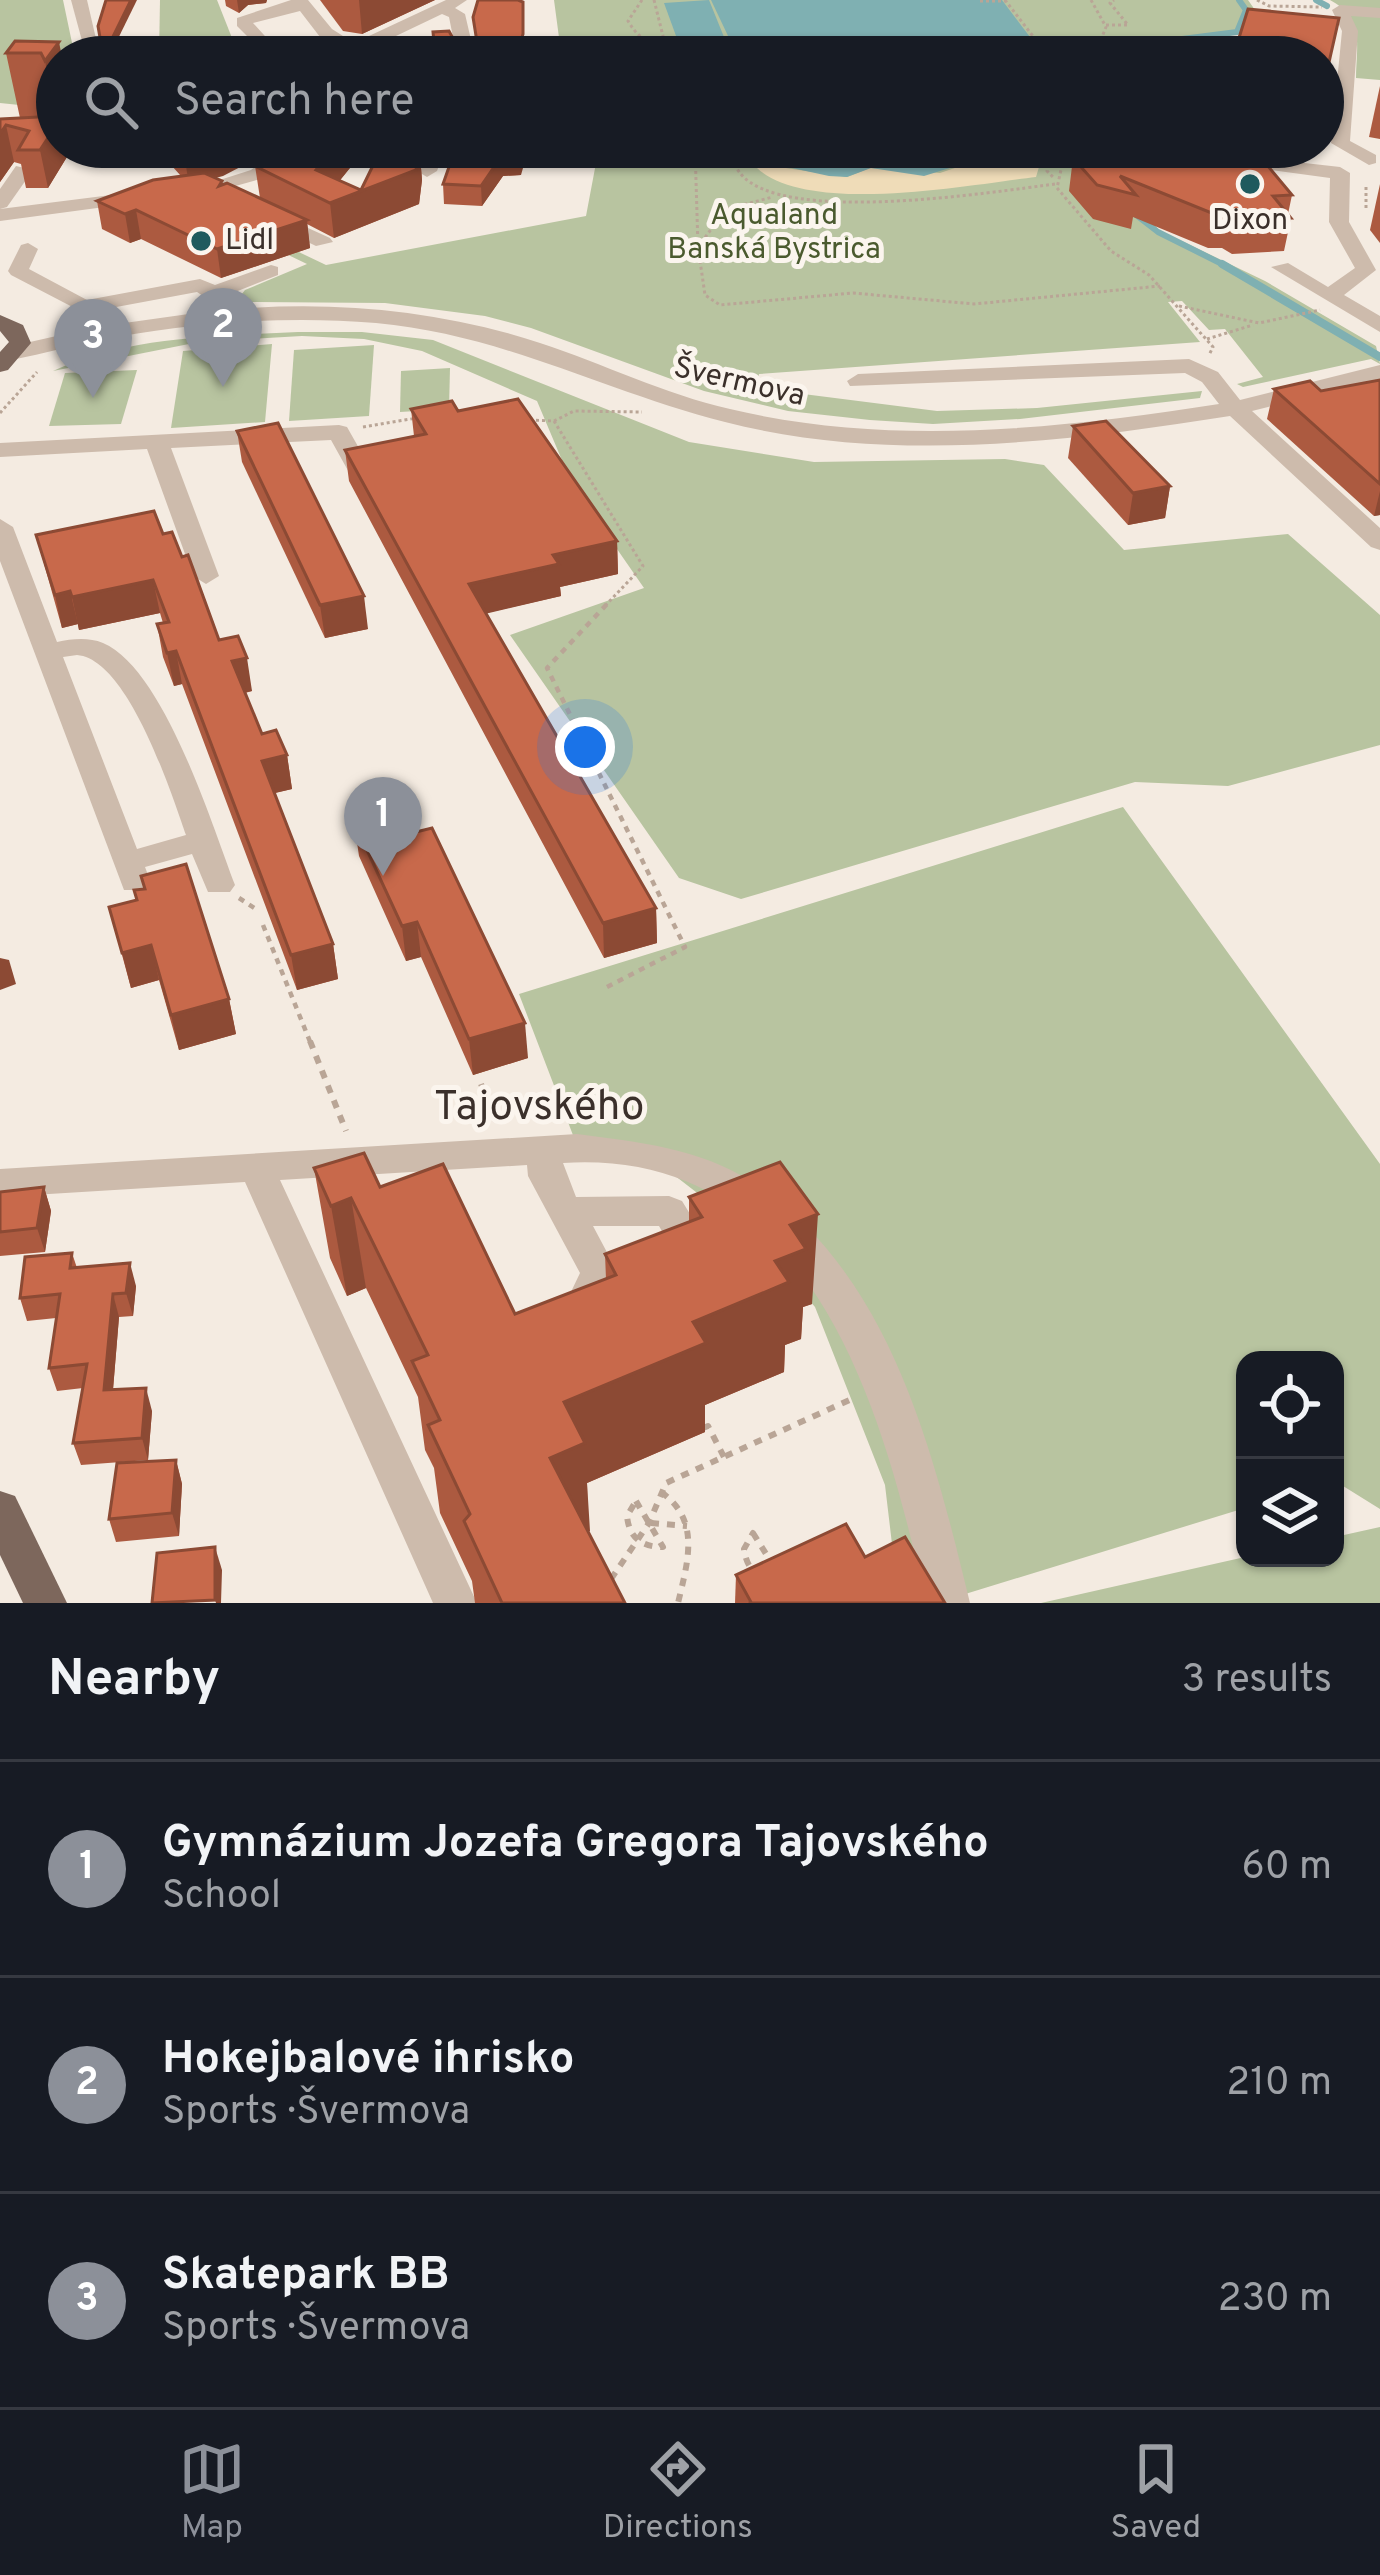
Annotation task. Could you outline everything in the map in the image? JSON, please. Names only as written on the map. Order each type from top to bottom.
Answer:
[{"type":"main road","points":[[0,322],[12,351]]},
{"type":"main road","points":[[1,1513],[45,1603]]},
{"type":"street","points":[[79,0],[89,36]]},
{"type":"street","points":[[256,36],[243,22],[252,9],[301,3],[329,36]]},
{"type":"street","points":[[383,36],[451,5],[462,36]]},
{"type":"street","points":[[1344,97],[1350,24],[1340,10],[1380,14]]},
{"type":"street","points":[[1344,130],[1370,134]]},
{"type":"street","points":[[1344,145],[1374,159]]},
{"type":"street","points":[[1296,168],[1340,173],[1374,159]]},
{"type":"street","points":[[2,209],[210,189],[269,168]]},
{"type":"street","points":[[2,209],[22,170]]},
{"type":"street","points":[[1324,303],[1366,270],[1370,253],[1339,219],[1340,173]]},
{"type":"street","points":[[210,189],[239,202]]},
{"type":"street","points":[[260,212],[323,242]]},
{"type":"street","points":[[1339,219],[1371,224]]},
{"type":"street","points":[[11,251],[18,271],[84,307],[200,285],[214,305],[271,271]]},
{"type":"street","points":[[1281,267],[1324,303],[1380,325]]},
{"type":"street","name":"Švermova","points":[[12,351],[214,305],[328,313],[461,330],[536,350],[715,413],[831,432],[1006,434],[1099,426],[1233,406],[1380,372]]},
{"type":"street","points":[[858,381],[1175,364],[1201,370],[1233,406],[1380,542]]},
{"type":"street","points":[[0,450],[340,432],[359,471]]},
{"type":"street","points":[[157,442],[206,576]]},
{"type":"street","points":[[0,527],[131,873],[202,841]]},
{"type":"street","points":[[48,653],[86,646],[111,659],[160,730],[219,885]]},
{"type":"street","name":"Tajovského","points":[[0,1183],[625,1148],[704,1170],[759,1203],[805,1245],[886,1384],[924,1492],[948,1603]]},
{"type":"street","points":[[526,1150],[546,1176],[598,1273]]},
{"type":"street","points":[[256,1167],[309,1241],[454,1603]]},
{"type":"street","points":[[565,1346],[598,1273],[687,1240],[668,1211],[566,1212]]},
{"type":"street","points":[[670,1287],[675,1267],[672,1246]]},
{"type":"path","points":[[639,36],[628,21],[642,0]]},
{"type":"path","points":[[654,0],[666,36]]},
{"type":"path","points":[[980,1],[1005,0],[1033,36]]},
{"type":"path","points":[[1091,0],[1106,25],[1102,36]]},
{"type":"path","points":[[1258,0],[1273,20]]},
{"type":"path","points":[[1098,9],[1111,3],[1128,26],[1106,25]]},
{"type":"path","points":[[1264,4],[1334,7]]},
{"type":"path","points":[[695,168],[705,295],[720,305],[854,293],[974,304],[1160,286]]},
{"type":"path","points":[[736,168],[778,196]]},
{"type":"path","points":[[1048,168],[1111,251],[1160,286],[1213,347]]},
{"type":"path","points":[[1056,183],[1060,168]]},
{"type":"path","points":[[698,247],[727,209],[745,201],[778,196],[836,202],[1056,183]]},
{"type":"path","points":[[1207,338],[1258,323],[1288,321],[1324,303]]},
{"type":"path","points":[[1178,305],[1258,323]]},
{"type":"path","points":[[0,412],[37,372]]},
{"type":"path","points":[[531,421],[554,421],[574,411],[649,412]]},
{"type":"path","points":[[340,432],[416,418]]},
{"type":"path","points":[[554,421],[643,566],[548,668],[686,947],[607,987]]},
{"type":"path","points":[[263,925],[357,1161]]},
{"type":"path","points":[[481,1084],[526,1150]]},
{"type":"path","points":[[611,1579],[650,1522],[666,1484],[886,1384]]},
{"type":"path","points":[[703,1428],[708,1426],[724,1457]]},
{"type":"path","points":[[661,1492],[683,1509],[693,1539],[678,1603]]},
{"type":"path","points":[[636,1501],[663,1546],[635,1539],[627,1516],[636,1501]]},
{"type":"path","points":[[650,1522],[687,1526]]},
{"type":"path","points":[[767,1556],[783,1581],[762,1579],[748,1565],[744,1549],[753,1534],[767,1556],[782,1565]]},
{"type":"path","points":[[601,1558],[615,1589]]},
{"type":"green space","points":[[0,0],[63,0],[71,36],[36,36],[36,94],[29,106],[0,103]]},
{"type":"green space","points":[[160,0],[217,0],[231,36],[159,36]]},
{"type":"green space","points":[[554,0],[1248,0],[1255,10],[1254,30],[1219,36],[559,36]]},
{"type":"green space","points":[[1330,0],[1380,0],[1380,80],[1356,78],[1353,23]]},
{"type":"green space","name":"Aqualand Banská Bystrica","points":[[595,168],[1106,168],[1159,230],[1265,281],[1376,346],[1380,364],[1371,359],[1243,387],[1237,384],[1263,377],[1225,329],[1209,330],[1182,301],[1168,302],[1200,342],[759,374],[757,388],[937,411],[1037,408],[1202,391],[1200,398],[933,424],[788,411],[704,391],[485,316],[385,303],[243,302],[238,299],[245,290],[307,264],[176,201],[196,203],[326,265],[586,216]]},
{"type":"green space","points":[[362,332],[433,340],[689,442],[814,462],[1005,459],[1044,465],[1124,550],[1288,534],[1380,615],[1380,745],[1228,786],[1135,782],[741,899],[679,878],[510,635],[644,588],[572,484],[537,401],[422,351],[364,339],[302,336],[199,342],[53,371],[142,344]]},
{"type":"green space","points":[[272,344],[265,422],[171,428],[183,351]]},
{"type":"green space","points":[[374,345],[369,416],[289,421],[294,350]]},
{"type":"green space","points":[[450,368],[449,409],[400,412],[401,371]]},
{"type":"green space","points":[[137,370],[121,424],[49,426],[65,373]]},
{"type":"green space","points":[[1123,807],[1380,1164],[1380,1509],[1344,1487],[1344,1351],[1236,1351],[1236,1511],[936,1603],[899,1603],[885,1485],[815,1307],[758,1240],[652,1158],[576,1143],[519,994]]},
{"type":"green space","points":[[1380,1527],[1380,1603],[1041,1603],[1236,1559],[1236,1567],[1344,1567],[1344,1535]]},
{"type":"sand","points":[[759,168],[847,177],[870,168],[940,173],[955,168],[1039,168],[1036,177],[929,191],[845,194],[807,190],[775,180]]},
{"type":"water","points":[[709,0],[724,36],[676,36],[664,3]]},
{"type":"water","points":[[711,0],[1002,0],[1029,36],[728,36]]},
{"type":"water","points":[[792,168],[871,168],[847,177]]},
{"type":"water","points":[[871,168],[950,168],[924,176]]},
{"type":"building","points":[[106,0],[131,0],[113,36],[100,36]]},
{"type":"building","points":[[478,0],[518,0],[523,2],[522,36],[476,36],[473,17]]},
{"type":"building","points":[[1248,9],[1339,18],[1335,36],[1240,36]]},
{"type":"building","points":[[15,41],[36,41],[36,53],[6,53]]},
{"type":"building","points":[[36,117],[36,150],[18,150],[29,131],[6,125],[0,134],[0,119]]},
{"type":"building","points":[[259,168],[318,168],[361,190],[372,168],[416,168],[416,170],[330,203]]},
{"type":"building","points":[[449,168],[493,168],[481,186],[443,184]]},
{"type":"building","points":[[1082,168],[1270,168],[1292,195],[1273,196],[1291,218],[1238,220],[1120,176],[1136,195],[1097,185]]},
{"type":"building","points":[[204,173],[222,181],[219,186],[227,183],[307,220],[217,249],[136,210],[125,214],[97,201],[153,180]]},
{"type":"building","points":[[1380,380],[1380,484],[1274,389],[1310,381],[1321,391]]},
{"type":"building","points":[[518,399],[617,541],[553,555],[559,564],[469,584],[656,908],[603,923],[345,450],[426,434],[411,409],[452,401],[458,411]]},
{"type":"building","points":[[1106,421],[1170,486],[1133,493],[1073,426]]},
{"type":"building","points":[[278,423],[364,596],[320,605],[237,431]]},
{"type":"building","points":[[154,511],[163,534],[172,532],[182,557],[188,555],[219,640],[238,636],[247,658],[232,661],[262,734],[276,730],[287,755],[262,761],[333,944],[291,955],[176,651],[167,653],[157,624],[169,622],[153,580],[72,597],[70,591],[55,595],[36,535]]},
{"type":"building","points":[[397,811],[408,834],[432,828],[525,1023],[469,1039],[417,922],[402,926],[354,822]]},
{"type":"building","points":[[186,864],[229,999],[171,1015],[151,945],[122,953],[109,907],[137,900],[134,890],[145,889],[141,876]]},
{"type":"building","points":[[364,1153],[380,1187],[443,1164],[515,1314],[616,1275],[605,1254],[702,1217],[689,1197],[780,1162],[818,1214],[790,1225],[806,1249],[775,1261],[789,1282],[693,1322],[706,1343],[564,1402],[585,1443],[550,1458],[625,1603],[502,1603],[464,1521],[470,1514],[428,1425],[440,1420],[412,1361],[428,1355],[351,1198],[331,1206],[314,1168]]},
{"type":"building","points":[[44,1187],[37,1228],[0,1232],[0,1192]]},
{"type":"building","points":[[72,1253],[70,1268],[130,1263],[126,1293],[113,1294],[104,1390],[146,1388],[142,1438],[73,1443],[87,1364],[49,1368],[60,1294],[20,1298],[25,1257]]},
{"type":"building","points":[[176,1460],[172,1513],[109,1519],[117,1463]]},
{"type":"building","points":[[846,1524],[865,1557],[905,1537],[945,1603],[749,1603],[736,1575]]},
{"type":"building","points":[[215,1547],[215,1600],[152,1603],[157,1553]]},
{"type":"waterway","points":[[1206,36],[1237,32],[1246,10],[1239,0]]},
{"type":"waterway","points":[[1316,0],[1327,6]]},
{"type":"waterway","points":[[1136,215],[1158,232],[1222,264]]},
{"type":"waterway","points":[[1222,264],[1228,267]]},
{"type":"waterway","points":[[1222,264],[1380,357]]},
{"type":"place","name":"Dixon","points":[[1250,184]]},
{"type":"place","name":"Lidl","points":[[201,241]]},
{"type":"place","name":"Hokejbalové ihrisko","points":[[223,387]]},
{"type":"place","name":"Skatepark BB","points":[[93,398]]},
{"type":"place","name":"Gymnázium Jozefa Gregora Tajovského","points":[[383,876]]}]
